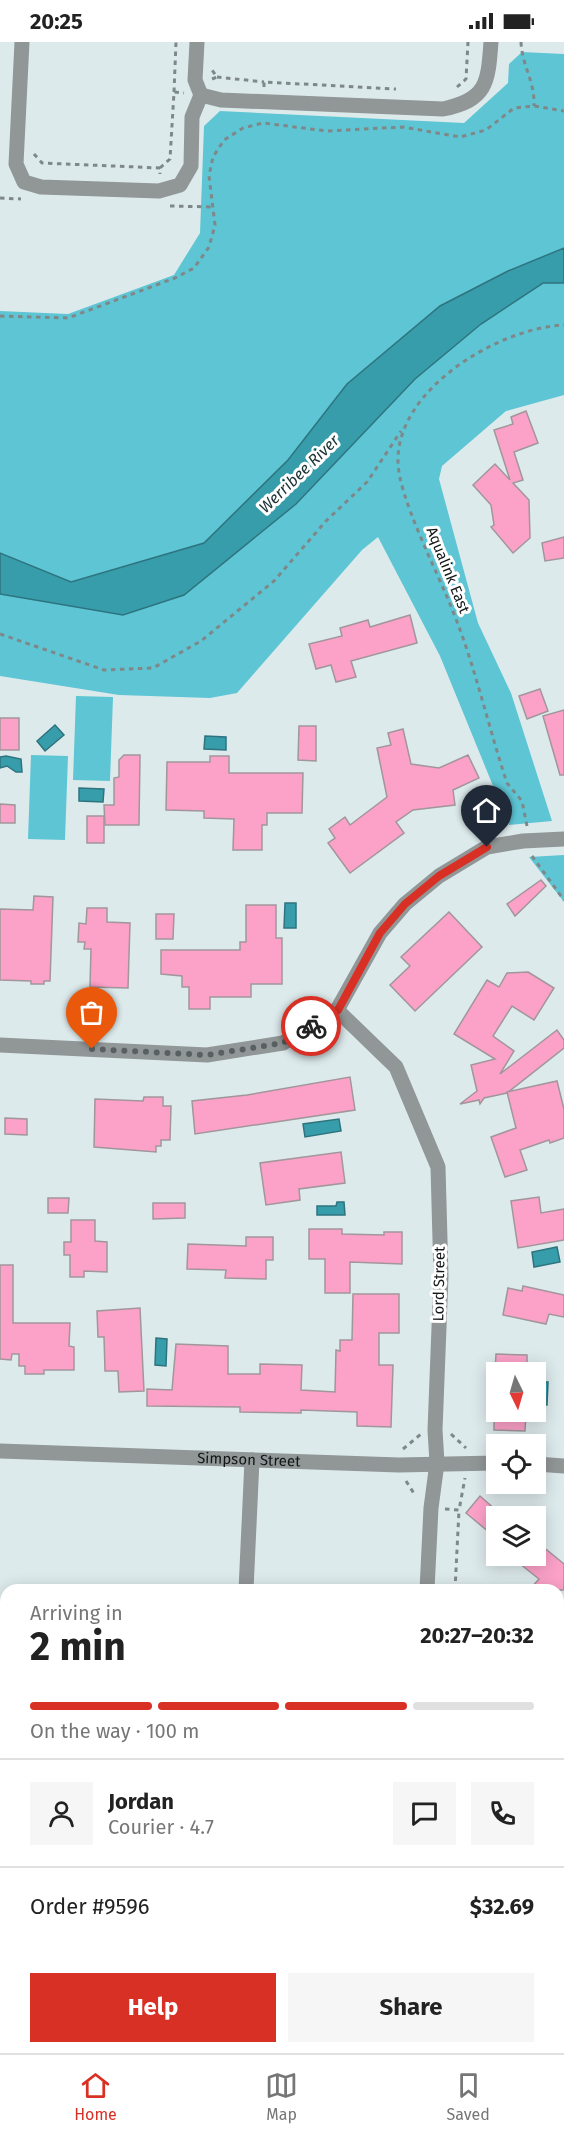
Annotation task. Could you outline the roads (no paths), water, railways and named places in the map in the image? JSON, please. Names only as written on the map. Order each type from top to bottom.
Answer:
[{"type":"street","points":[[22,42],[16,164],[24,182],[41,187],[157,191],[180,185],[191,166],[192,117],[201,95],[195,80],[196,42]]},
{"type":"street","points":[[201,95],[221,100],[443,110],[463,105],[480,94],[489,72],[491,42]]},
{"type":"street","points":[[0,1045],[207,1055],[283,1043],[338,1010],[380,933],[405,904],[439,876],[487,847],[529,840],[564,838]]},
{"type":"street","name":"Lord Street","points":[[338,1010],[396,1067],[438,1167],[441,1276],[435,1430],[437,1463],[431,1508],[427,1584]]},
{"type":"street","name":"Simpson Street","points":[[0,1451],[399,1465],[486,1462]]},
{"type":"street","points":[[246,1584],[252,1460]]},
{"type":"street","points":[[546,1465],[564,1466]]},
{"type":"water","name":"Werribee River","points":[[564,248],[564,283],[543,283],[481,324],[415,379],[296,504],[184,595],[123,615],[0,594],[0,553],[71,582],[204,543],[288,460],[347,384],[440,306],[508,271]]},
{"type":"water","points":[[55,725],[64,735],[45,751],[37,741]]},
{"type":"water","points":[[205,736],[226,737],[226,750],[204,749]]},
{"type":"water","points":[[0,757],[21,759],[22,772],[16,772],[7,766],[0,768]]},
{"type":"water","points":[[79,788],[104,789],[103,802],[79,801]]},
{"type":"water","points":[[285,903],[296,903],[296,928],[284,928]]},
{"type":"water","points":[[339,1119],[341,1131],[305,1137],[303,1124]]},
{"type":"water","points":[[337,1202],[344,1202],[345,1215],[317,1215],[317,1206],[336,1206]]},
{"type":"water","points":[[557,1247],[560,1262],[534,1267],[532,1252]]},
{"type":"water","points":[[156,1338],[167,1339],[166,1366],[155,1365]]},
{"type":"water","points":[[546,1382],[548,1382],[547,1405]]}]
